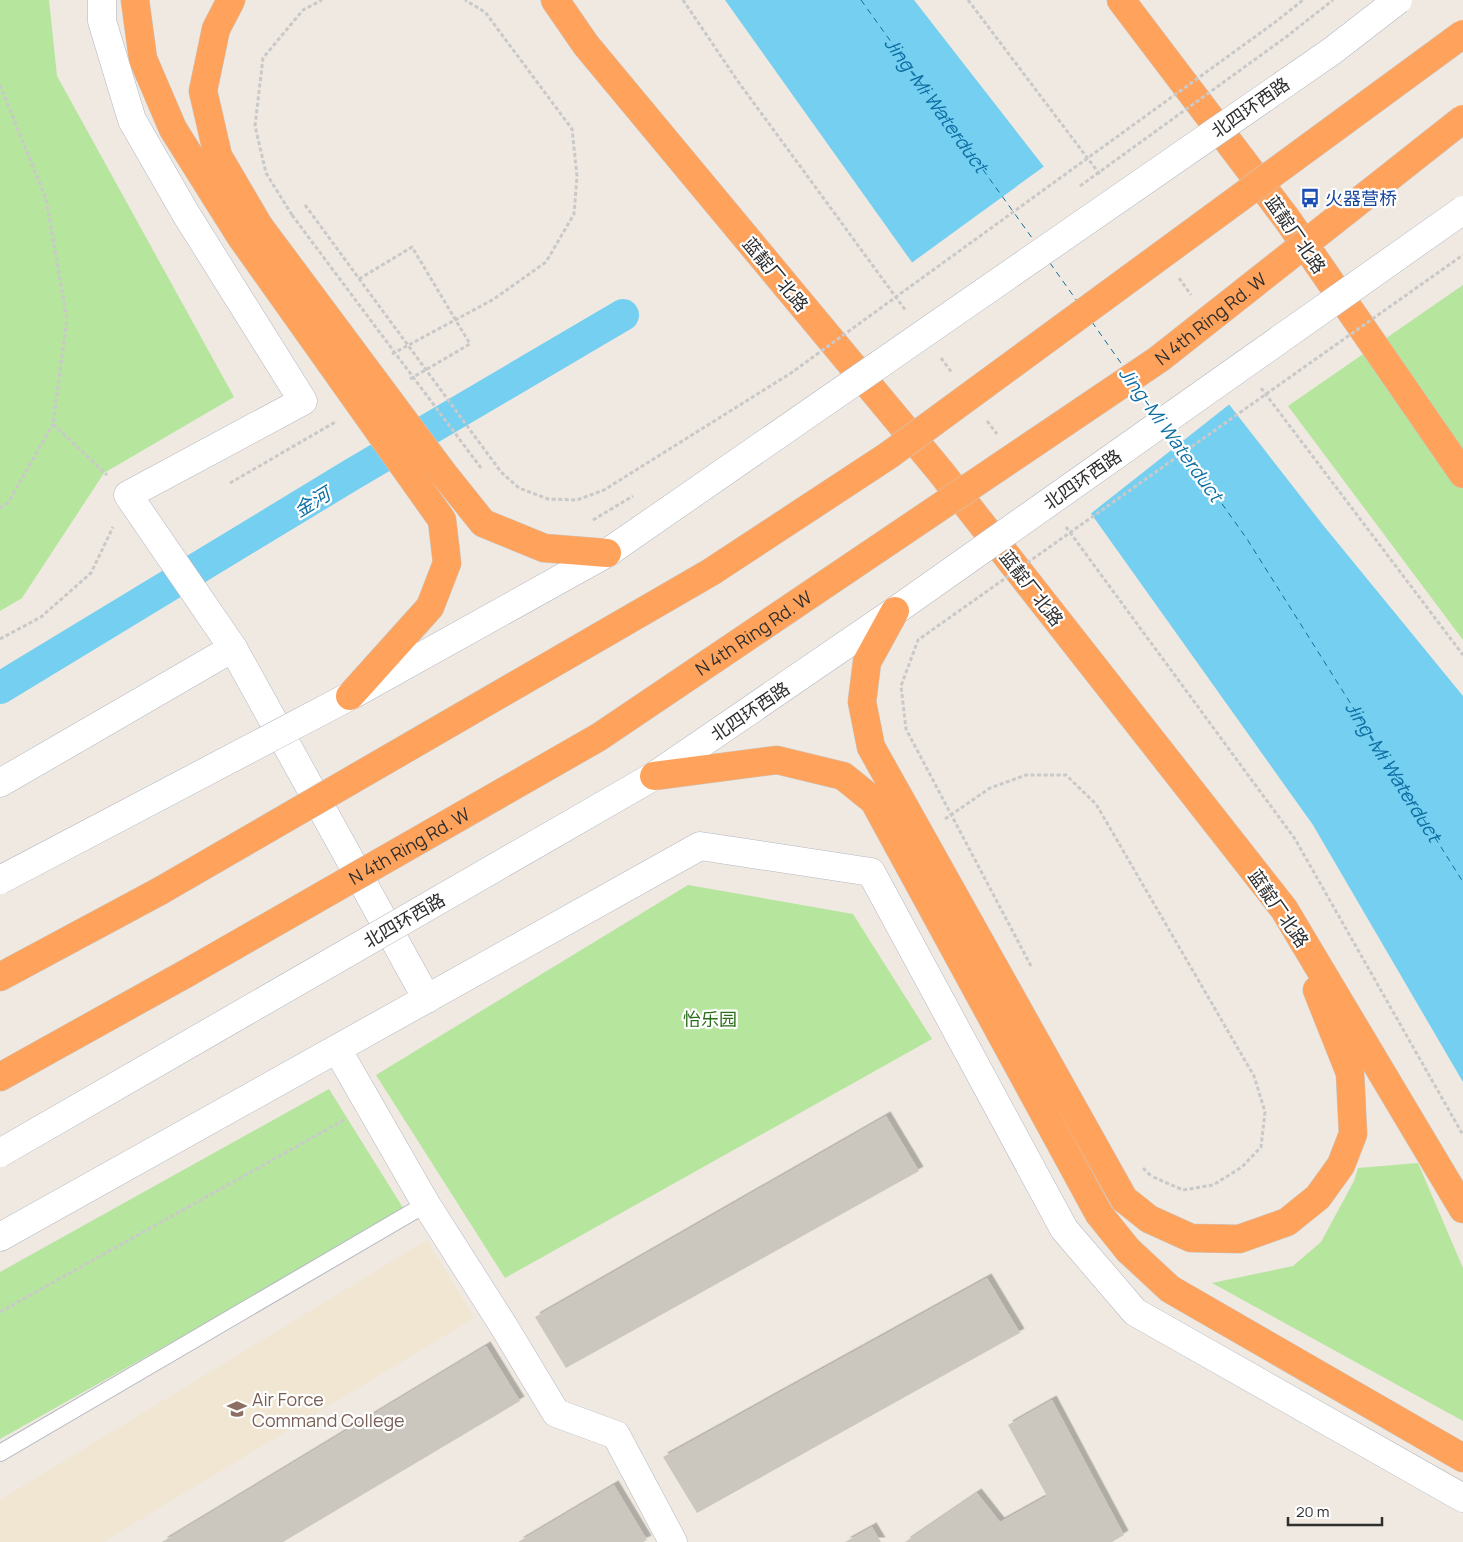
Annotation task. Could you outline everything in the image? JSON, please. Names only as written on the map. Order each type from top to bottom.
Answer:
[{"type":"highway","points":[[135,0],[143,59],[173,129],[250,232],[483,523],[544,548],[607,552]]},
{"type":"highway","points":[[231,0],[216,29],[203,91],[218,156],[250,232],[442,520],[447,563],[430,607],[350,696]]},
{"type":"highway","points":[[534,0],[586,45]]},
{"type":"highway","name":"蓝靛厂北路","points":[[555,0],[586,45],[940,471],[1284,909],[1463,1209]]},
{"type":"highway","name":"蓝靛厂北路","points":[[1121,0],[1287,219],[1463,474]]},
{"type":"highway","points":[[0,977],[160,891],[719,567],[889,455],[1463,34]]},
{"type":"highway","name":"N 4th Ring Rd. W","points":[[0,1077],[187,973],[607,731],[1159,359],[1463,119]]},
{"type":"highway","points":[[896,612],[867,662],[862,702],[872,747],[1124,1199],[1149,1220],[1191,1238],[1240,1239],[1286,1222],[1318,1196],[1341,1165],[1352,1134],[1350,1073],[1284,909]]},
{"type":"highway","points":[[654,776],[777,760],[844,776],[874,801],[1099,1214],[1128,1250],[1170,1289],[1463,1458]]},
{"type":"street","points":[[102,0],[102,21],[132,120],[186,214],[303,401],[128,495],[233,648],[427,998]]},
{"type":"street","name":"北四环西路","points":[[0,880],[350,696],[607,552],[1324,56],[1398,0]]},
{"type":"street","name":"北四环西路","points":[[0,1153],[654,776],[896,612],[1463,210]]},
{"type":"street","points":[[0,783],[233,648]]},
{"type":"street","points":[[0,1237],[700,846],[871,872],[1064,1229],[1135,1312],[1463,1498]]},
{"type":"street","points":[[337,1049],[426,1204],[556,1413],[616,1435],[673,1542]]},
{"type":"lane","points":[[0,1453],[426,1204]]},
{"type":"path","points":[[322,0],[303,10],[263,58],[255,126],[266,173],[292,215],[484,473]]},
{"type":"path","points":[[387,356],[494,299],[546,262],[574,214],[577,176],[572,129],[485,12],[465,0]]},
{"type":"path","points":[[683,0],[737,80],[907,312],[914,306]]},
{"type":"path","points":[[305,205],[501,472],[519,488],[548,499],[577,500],[604,490],[791,373],[1266,29],[1303,0]]},
{"type":"path","points":[[1076,189],[1286,37],[1333,0]]},
{"type":"path","points":[[0,85],[46,199],[67,319],[53,424],[8,503],[0,508]]},
{"type":"path","points":[[359,279],[412,247]]},
{"type":"path","points":[[1031,967],[906,729],[901,686],[918,640],[1463,255]]},
{"type":"path","points":[[936,352],[954,376]]},
{"type":"path","points":[[984,416],[1001,440]]},
{"type":"path","points":[[0,639],[41,617],[91,573],[128,495],[53,424]]},
{"type":"path","points":[[587,520],[596,520],[637,493]]},
{"type":"path","points":[[1060,520],[1295,840],[1463,1135]]},
{"type":"path","points":[[942,821],[990,788],[1026,775],[1066,775],[1096,804],[1254,1076],[1265,1112],[1261,1146],[1242,1168],[1213,1185],[1183,1190],[1151,1176],[1140,1164]]},
{"type":"path","points":[[0,1312],[369,1106]]},
{"type":"shaded area","name":"Air Force Command College","points":[[427,1240],[474,1318],[103,1542],[0,1542],[0,1500]]},
{"type":"green space","points":[[0,0],[49,0],[57,76],[234,397],[104,473],[22,598],[0,611]]},
{"type":"green space","points":[[1463,285],[1463,640],[1288,406]]},
{"type":"green space","name":"怡乐园","points":[[688,885],[853,914],[932,1039],[505,1278],[376,1075]]},
{"type":"green space","points":[[329,1089],[405,1211],[0,1439],[0,1272]]},
{"type":"green space","points":[[1418,1163],[1463,1268],[1463,1421],[1212,1283],[1293,1266],[1321,1242],[1354,1181],[1358,1168]]},
{"type":"water","name":"Jing-Mi Waterduct","points":[[725,0],[914,0],[1323,525],[1463,696],[1463,1082],[1313,825]]},
{"type":"pier","points":[[1046,165],[1231,403],[1089,515],[910,264]]},
{"type":"building","points":[[886,1116],[919,1171],[566,1368],[535,1317]]},
{"type":"building","points":[[987,1278],[1020,1333],[697,1513],[663,1457]]},
{"type":"building","points":[[486,1346],[520,1401],[283,1542],[162,1542]]},
{"type":"building","points":[[1052,1400],[1124,1535],[1112,1542],[905,1542],[977,1493],[1000,1522],[1047,1496],[1008,1425]]},
{"type":"building","points":[[614,1485],[647,1540],[643,1542],[518,1542]]},
{"type":"building","points":[[872,1527],[881,1542],[845,1542]]},
{"type":"waterway","name":"金河","points":[[0,688],[351,475],[623,315]]},
{"type":"ferry route","points":[[861,0],[1035,242]]},
{"type":"ferry route","points":[[1050,263],[1077,301]]},
{"type":"ferry route","points":[[1092,322],[1123,366]]},
{"type":"ferry route","points":[[1139,387],[1155,410]]},
{"type":"ferry route","points":[[1171,432],[1247,539],[1463,882]]},
{"type":"place","name":"火器营桥","points":[[1310,198]]},
{"type":"place","name":"Air Force Command College","points":[[237,1409]]}]
